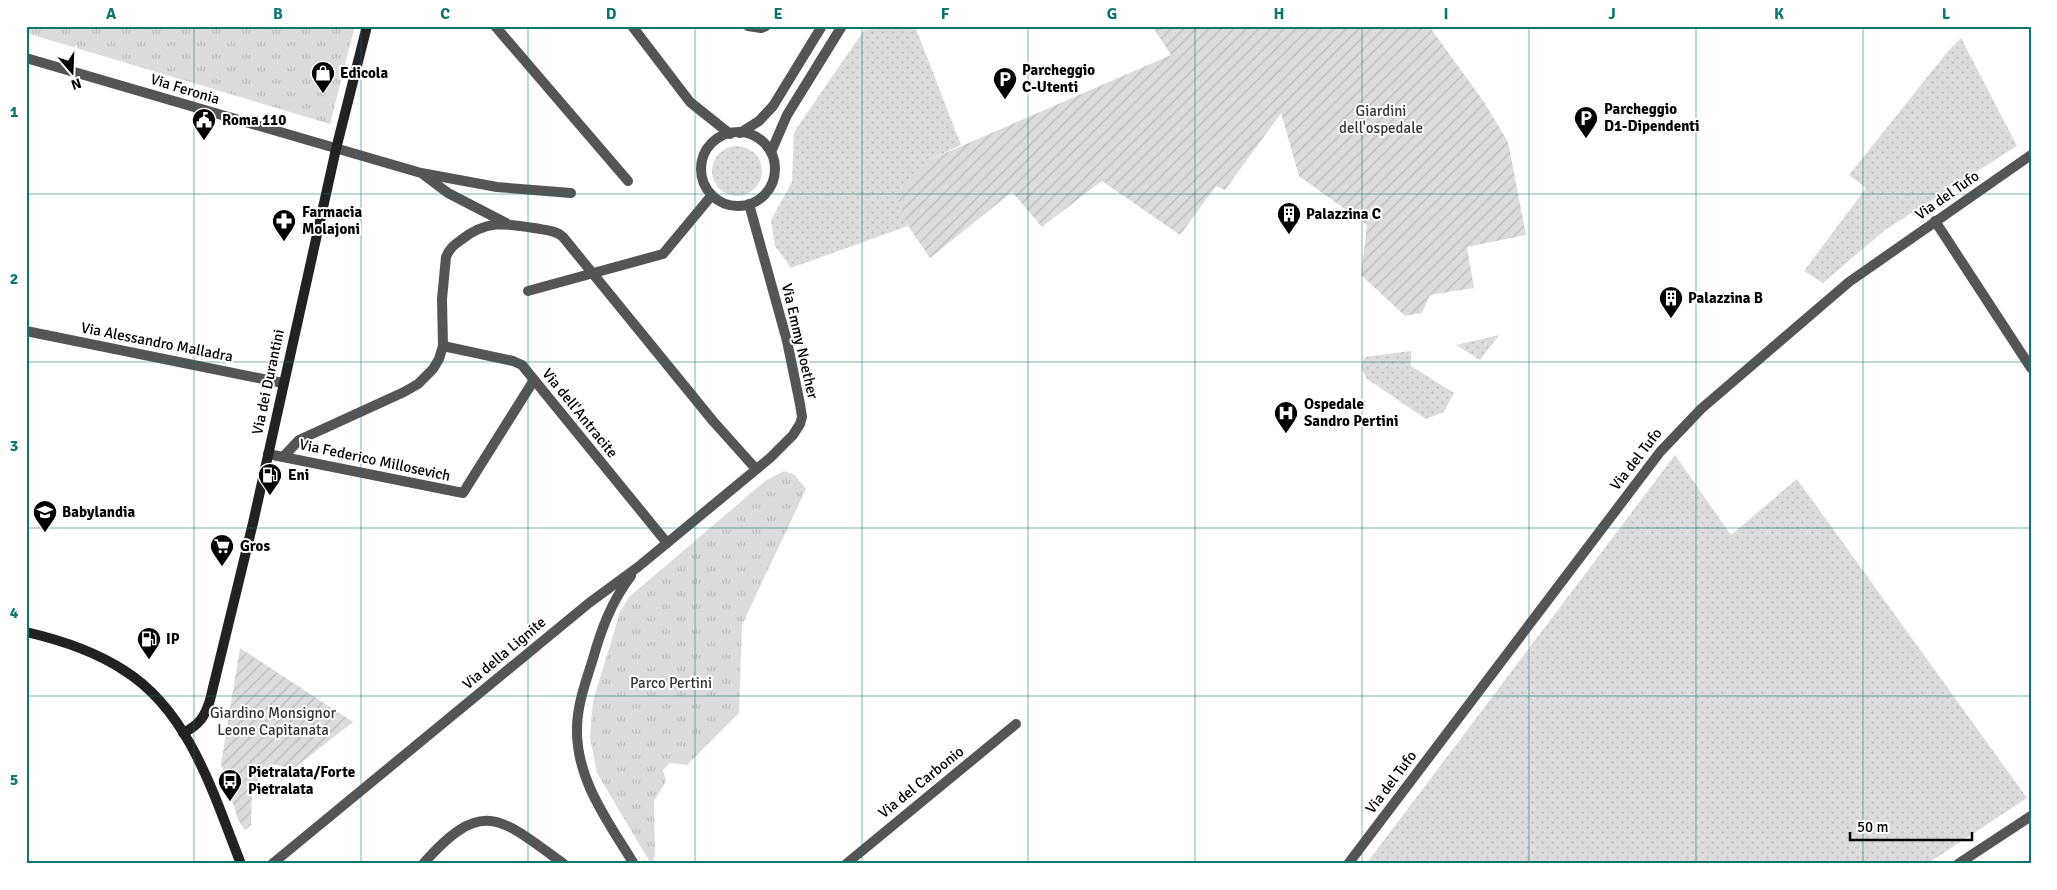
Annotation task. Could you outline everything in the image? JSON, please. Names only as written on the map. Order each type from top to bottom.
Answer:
[{"type":"street","name":"Via dei Durantini","points":[[183,733],[200,723],[206,713],[268,454],[282,383],[336,149],[367,26]]},
{"type":"street","points":[[495,26],[628,181]]},
{"type":"street","points":[[632,26],[690,102],[735,133],[756,138],[764,143],[771,152],[774,163],[773,181],[764,195],[749,204],[729,205],[712,195],[702,178],[703,159],[713,143],[735,133],[759,121],[773,106],[822,26]]},
{"type":"street","points":[[748,26],[761,28],[766,26]]},
{"type":"street","points":[[771,152],[787,115],[842,26]]},
{"type":"street","name":"Via Feronia","points":[[26,58],[421,173],[497,187],[571,193]]},
{"type":"street","name":"Via del Tufo","points":[[1348,864],[1660,452],[1679,430],[1719,393],[1842,288],[2031,155]]},
{"type":"street","points":[[421,173],[448,193],[510,224]]},
{"type":"street","points":[[528,291],[663,254],[712,195]]},
{"type":"street","name":"Via Emmy Noether","points":[[749,204],[787,341],[802,417],[793,435],[756,469]]},
{"type":"street","points":[[1935,221],[2031,368]]},
{"type":"street","points":[[284,456],[299,440],[418,384],[437,364],[442,346],[442,299],[446,258],[449,251],[470,233],[478,229],[491,225],[510,224],[560,234],[713,421],[756,469]]},
{"type":"street","name":"Via Alessandro Malladra","points":[[26,331],[282,383]]},
{"type":"street","name":"Via dell'Antracite","points":[[442,346],[513,361],[522,365],[667,543]]},
{"type":"street","name":"Via Federico Millosevich","points":[[268,454],[463,493],[534,380]]},
{"type":"street","name":"Via della Lignite","points":[[272,864],[588,603],[638,567],[756,469]]},
{"type":"street","points":[[634,864],[589,788],[577,740],[580,704],[604,622],[613,601],[638,567]]},
{"type":"street","points":[[588,603],[595,603],[600,607],[604,622]]},
{"type":"street","points":[[26,632],[80,648],[126,671],[154,696],[171,715],[183,733],[212,790],[241,864]]},
{"type":"street","name":"Via del Carbonio","points":[[846,864],[1016,724]]},
{"type":"street","points":[[1958,864],[2031,816]]},
{"type":"street","points":[[422,864],[440,844],[452,835],[473,823],[488,820],[500,822],[511,827],[564,864]]},
{"type":"green space","points":[[26,26],[355,26],[330,124],[26,33]]},
{"type":"green space","points":[[867,26],[915,26],[961,145],[927,161],[898,202],[908,226],[791,268],[775,246],[771,220],[792,182],[794,132]]},
{"type":"green space","name":"Giardini dell'ospedale","points":[[1152,26],[1429,26],[1484,102],[1508,142],[1526,235],[1467,247],[1474,288],[1430,295],[1422,313],[1405,316],[1361,275],[1367,225],[1299,176],[1281,113],[1225,190],[1216,186],[1180,235],[1102,181],[1042,227],[1012,192],[930,258],[908,226],[898,202],[906,187],[927,161],[1171,55]]},
{"type":"green space","points":[[1961,38],[2017,146],[1885,230],[1823,283],[1804,271],[1866,188],[1849,175],[1948,51]]},
{"type":"green space","points":[[732,146],[742,146],[755,153],[762,166],[762,176],[755,189],[742,196],[732,196],[723,192],[716,185],[712,176],[712,166],[716,157],[723,150]]},
{"type":"green space","points":[[1499,335],[1480,360],[1456,345]]},
{"type":"green space","points":[[1411,351],[1411,366],[1454,393],[1444,412],[1426,419],[1367,379],[1361,367],[1365,357]]},
{"type":"green space","points":[[1675,455],[1731,535],[1797,479],[2027,798],[1927,864],[1366,864]]},
{"type":"green space","name":"Parco Pertini","points":[[784,471],[795,475],[806,489],[742,625],[739,713],[687,765],[670,763],[663,770],[666,781],[654,801],[655,852],[653,864],[651,864],[597,773],[590,737],[593,701],[620,612],[629,597],[765,481]]},
{"type":"green space","name":"Giardino Monsignor Leone Capitanata","points":[[240,648],[353,722],[293,769],[272,764],[252,789],[251,825],[245,830],[238,820],[221,764]]},
{"type":"place","name":"Edicola","points":[[323,94]]},
{"type":"place","name":"Parcheggio C-Utenti","points":[[1005,100]]},
{"type":"place","name":"Parcheggio D1-Dipendenti","points":[[1586,139]]},
{"type":"place","name":"Roma 110","points":[[204,141]]},
{"type":"place","name":"Palazzina C","points":[[1289,235]]},
{"type":"place","name":"Farmacia Molajoni","points":[[284,242]]},
{"type":"place","name":"Palazzina B","points":[[1671,319]]},
{"type":"place","name":"Ospedale Sandro Pertini","points":[[1286,434]]},
{"type":"place","name":"Eni","points":[[270,496]]},
{"type":"place","name":"Babylandia","points":[[45,533]]},
{"type":"place","name":"Gros","points":[[222,567]]},
{"type":"place","name":"IP","points":[[149,660]]},
{"type":"place","name":"Pietralata/Forte Pietralata","points":[[230,802]]}]
